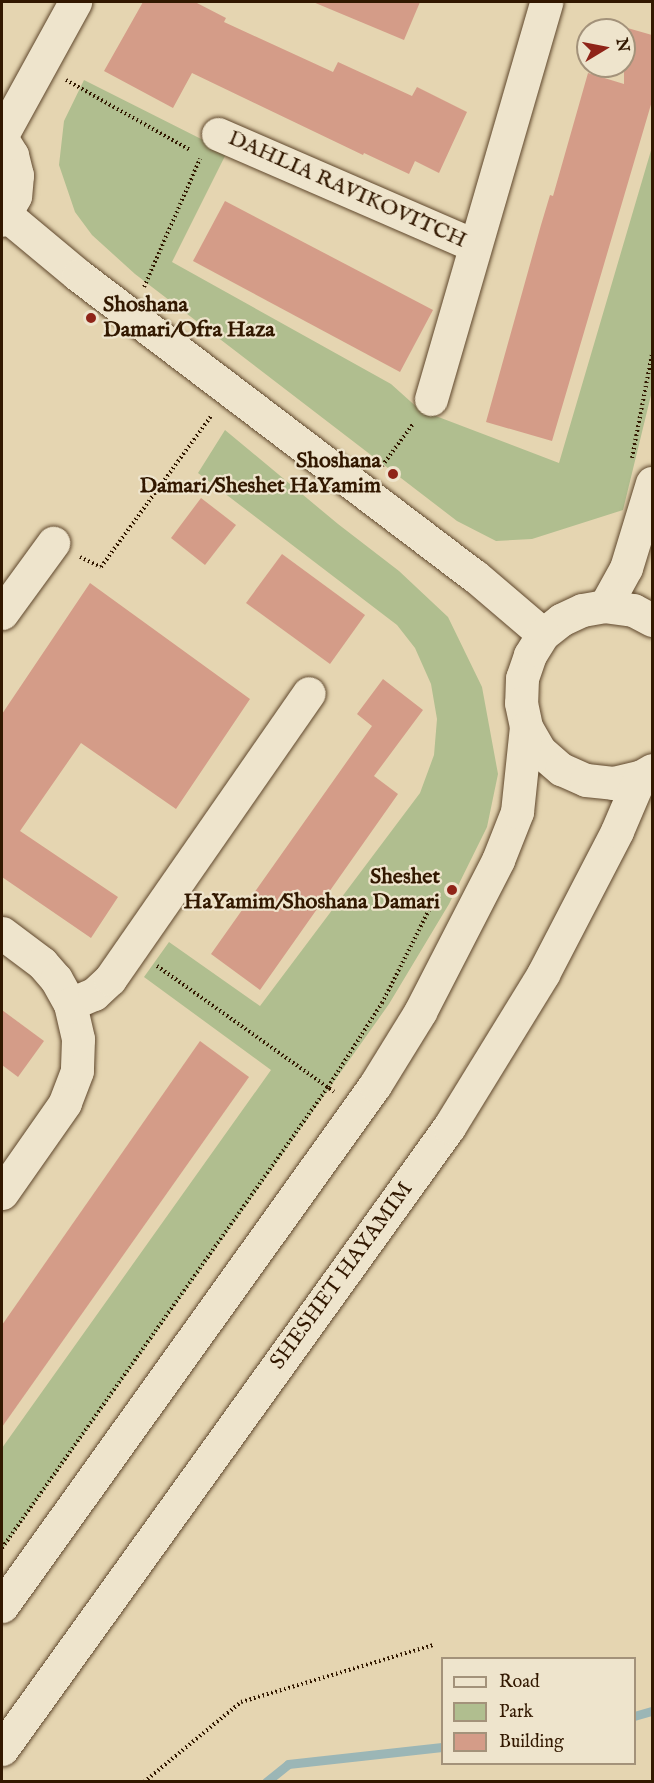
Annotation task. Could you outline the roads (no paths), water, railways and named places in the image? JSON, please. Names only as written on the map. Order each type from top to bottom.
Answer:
[{"type":"main road","points":[[75,2],[2,137],[12,154],[17,175],[15,196],[4,218],[475,576],[543,634]]},
{"type":"main road","name":"DAHLIA RAVIKOVITCH","points":[[431,399],[546,2]]},
{"type":"main road","name":"DAHLIA RAVIKOVITCH","points":[[204,147],[475,246]]},
{"type":"main road","points":[[605,606],[626,568],[641,475]]},
{"type":"main road","points":[[2,613],[53,543]]},
{"type":"main road","points":[[646,773],[614,783],[586,780],[561,769],[540,751],[526,727],[520,703],[522,678],[530,655],[543,634],[572,615],[605,606],[633,610],[652,620]]},
{"type":"main road","points":[[70,1004],[94,993],[110,980],[309,693]]},
{"type":"main road","points":[[2,1606],[359,1109],[420,1012],[498,860],[517,812],[526,727]]},
{"type":"main road","name":"SHESHET HAYAMIM","points":[[2,1749],[449,1127],[543,974],[646,773]]},
{"type":"main road","points":[[2,933],[42,963],[56,979],[70,1004],[78,1039],[77,1071],[65,1104],[2,1193]]},
{"type":"waterway","points":[[636,1715],[652,1711]]},
{"type":"waterway","points":[[266,1782],[288,1764],[441,1747]]},
{"type":"place","name":"Shoshana Damari/Ofra Haza","points":[[91,318]]},
{"type":"place","name":"Shoshana Damari/Sheshet HaYamim","points":[[393,474]]},
{"type":"place","name":"Sheshet HaYamim/Shoshana Damari","points":[[452,890]]}]
